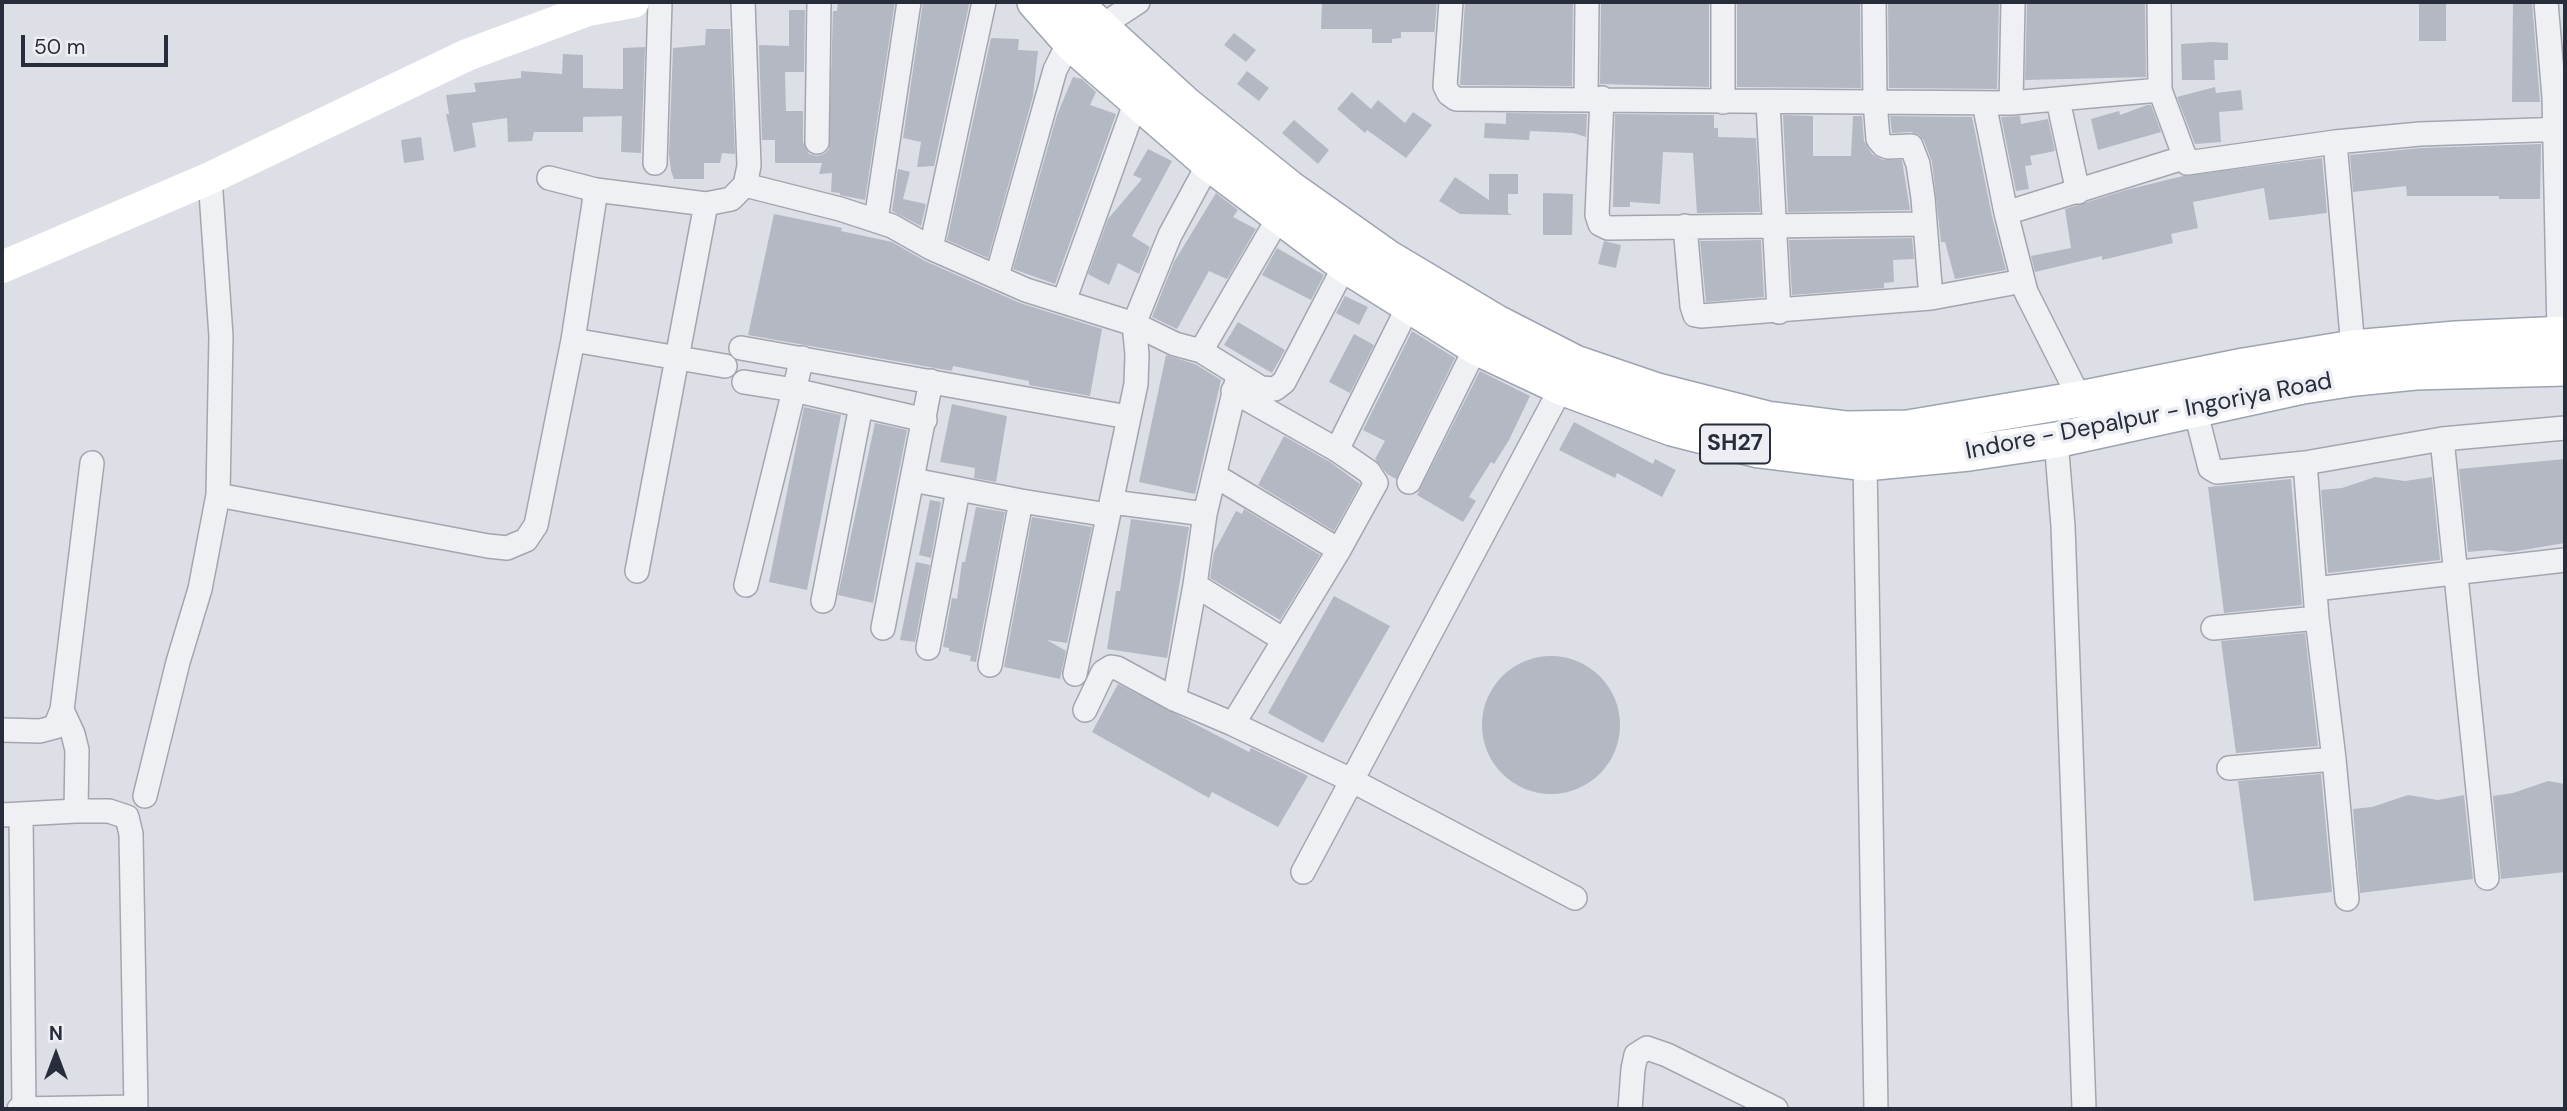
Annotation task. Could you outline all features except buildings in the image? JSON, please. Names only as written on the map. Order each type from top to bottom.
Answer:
[{"type":"main road","name":"Indore - Depalpur - Ingoriya Road","points":[[1035,2],[1186,105],[1289,188],[1388,258],[1497,323],[1568,375],[1672,428],[1759,450],[1865,463],[1969,453],[2056,440],[2303,386],[2415,372],[2563,346]]},
{"type":"main road","name":"Indore - Depalpur - Ingoriya Road","points":[[1073,2],[1086,36],[1136,101],[1209,163],[1279,217],[1345,265],[1476,347],[1568,375],[1657,391],[1767,419],[1847,429],[1908,428],[2353,348],[2456,339],[2563,346]]},
{"type":"street","points":[[2,267],[210,178],[467,55],[588,10],[634,2]]},
{"type":"street","points":[[655,163],[660,2]]},
{"type":"street","points":[[549,178],[596,190],[706,204],[731,199],[745,185],[749,166],[743,2]]},
{"type":"street","points":[[817,142],[819,2]]},
{"type":"street","points":[[876,220],[909,2]]},
{"type":"street","points":[[931,248],[984,2]]},
{"type":"street","points":[[997,276],[1055,71],[1063,54],[1138,2]]},
{"type":"street","points":[[1451,2],[1446,86],[1449,94],[1456,99],[2011,103],[2160,90]]},
{"type":"street","points":[[1587,2],[1594,98],[1597,215],[1600,224],[1608,228],[1925,224]]},
{"type":"street","points":[[1723,2],[1723,102]]},
{"type":"street","points":[[1874,2],[1878,139],[1883,145],[1911,146],[1918,164],[1931,298]]},
{"type":"street","points":[[2011,103],[2013,2]]},
{"type":"street","points":[[2158,2],[2160,90],[2187,163],[2335,142],[2462,131],[2560,129]]},
{"type":"street","points":[[2546,2],[2560,129],[2563,346]]},
{"type":"street","points":[[2058,100],[2078,192]]},
{"type":"street","points":[[1064,301],[1136,101]]},
{"type":"street","points":[[1768,103],[1779,312]]},
{"type":"street","points":[[1984,103],[2006,213],[2026,292],[2080,399]]},
{"type":"street","points":[[2335,142],[2353,348]]},
{"type":"street","points":[[2006,213],[2186,157]]},
{"type":"street","points":[[1075,674],[1136,384],[1134,324],[1170,235],[1209,163]]},
{"type":"street","points":[[145,796],[177,662],[200,589],[218,495],[221,336],[210,178]]},
{"type":"street","points":[[745,185],[876,220],[931,248],[1026,290],[1134,324],[1175,344],[1201,351],[1236,382],[1369,472],[1376,483],[1339,550],[1233,724]]},
{"type":"street","points":[[218,495],[488,546],[507,548],[526,540],[536,525],[573,340],[596,190]]},
{"type":"street","points":[[637,571],[706,204]]},
{"type":"street","points":[[1201,351],[1279,217]]},
{"type":"street","points":[[1685,226],[1695,315],[1701,316],[1931,298],[2023,281]]},
{"type":"street","points":[[1236,382],[1261,388],[1275,388],[1284,382],[1345,265]]},
{"type":"street","points":[[1337,450],[1409,306]]},
{"type":"street","points":[[573,340],[725,366]]},
{"type":"street","points":[[1409,482],[1476,347]]},
{"type":"street","points":[[741,348],[1128,417]]},
{"type":"street","points":[[746,585],[802,358]]},
{"type":"street","points":[[1304,872],[1568,375]]},
{"type":"street","points":[[883,628],[932,381]]},
{"type":"street","points":[[744,382],[794,390],[925,420]]},
{"type":"street","points":[[1174,699],[1205,514],[1236,382]]},
{"type":"street","points":[[823,601],[862,406]]},
{"type":"street","points":[[2195,409],[2210,468],[2217,471],[2305,463],[2442,439],[2565,428]]},
{"type":"street","points":[[2442,439],[2487,878]]},
{"type":"street","points":[[2056,440],[2063,526],[2084,1109]]},
{"type":"street","points":[[2,730],[40,731],[55,727],[62,710],[92,463]]},
{"type":"street","points":[[1865,463],[1875,1109]]},
{"type":"street","points":[[2305,463],[2317,618],[2347,899]]},
{"type":"street","points":[[1213,475],[1339,550]]},
{"type":"street","points":[[913,480],[1021,501],[1205,514]]},
{"type":"street","points":[[928,648],[958,490]]},
{"type":"street","points":[[990,665],[1021,501]]},
{"type":"street","points":[[2315,589],[2565,560]]},
{"type":"street","points":[[1195,585],[1284,640]]},
{"type":"street","points":[[2213,628],[2317,618]]},
{"type":"street","points":[[1085,710],[1103,672],[1111,667],[1118,668],[1174,699],[1351,780],[1575,898]]},
{"type":"street","points":[[62,710],[77,750],[76,811]]},
{"type":"street","points":[[2229,768],[2334,759]]},
{"type":"street","points":[[19,1109],[24,1109],[136,1108],[131,834],[127,817],[109,811],[11,814],[24,1109]]},
{"type":"street","points":[[1630,1109],[1636,1055],[1647,1048],[1667,1055],[1776,1109]]}]
